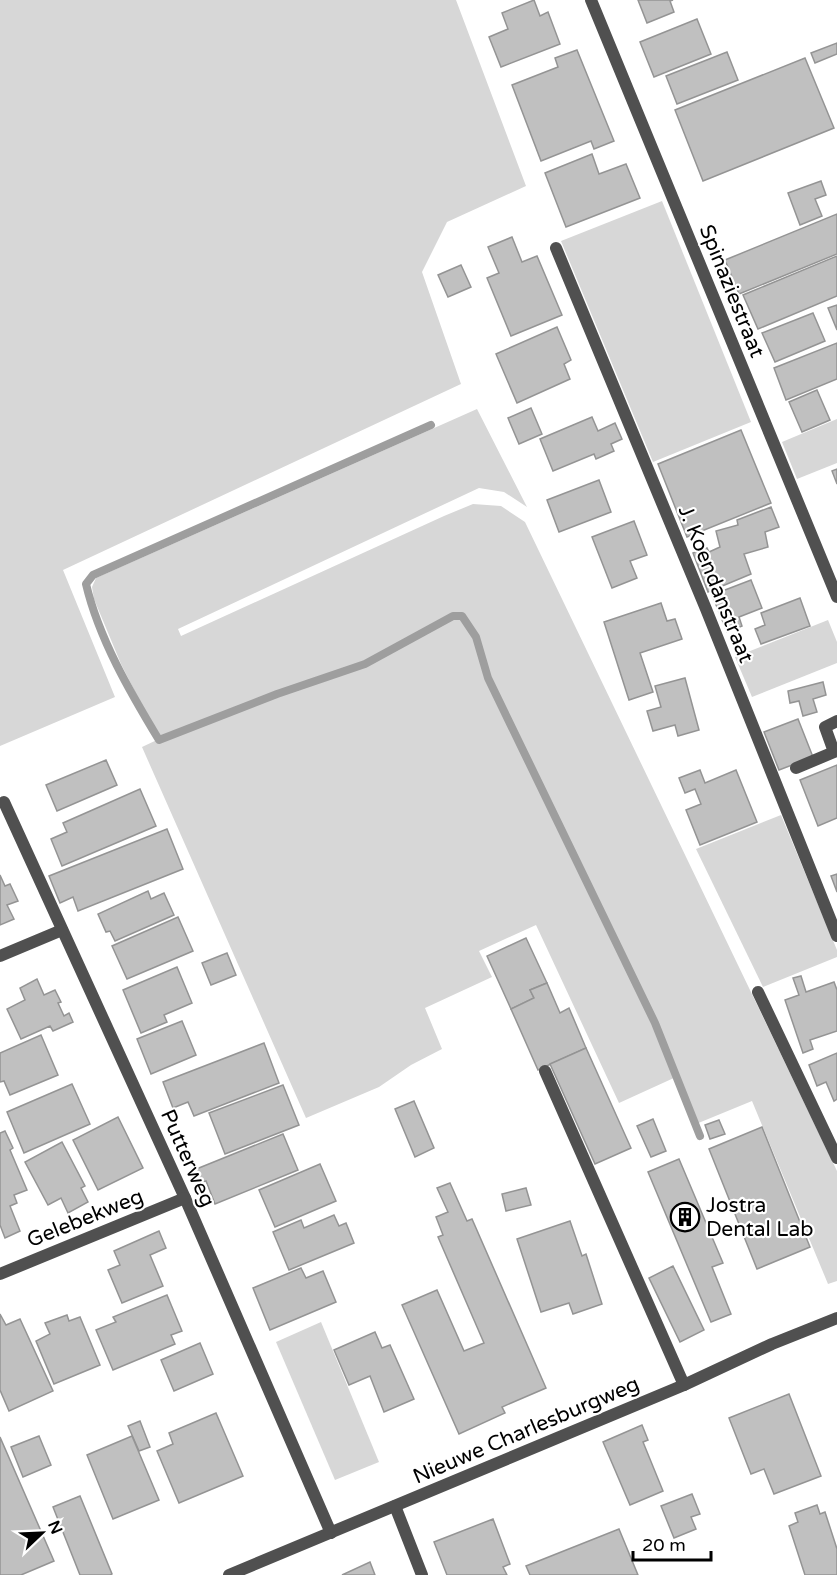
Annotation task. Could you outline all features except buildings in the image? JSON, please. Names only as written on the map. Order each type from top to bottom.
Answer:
[{"type":"street","name":"Spinaziestraat","points":[[591,0],[837,597]]},
{"type":"street","name":"J. Koendanstraat","points":[[556,248],[706,609],[837,936]]},
{"type":"street","points":[[796,768],[834,752],[825,727],[837,721]]},
{"type":"street","name":"Putterweg","points":[[4,802],[185,1198],[331,1533]]},
{"type":"street","points":[[0,956],[62,930]]},
{"type":"street","points":[[758,992],[837,1158]]},
{"type":"street","points":[[545,1071],[684,1384]]},
{"type":"street","name":"Gelebekweg","points":[[0,1274],[185,1198]]},
{"type":"street","name":"Nieuwe Charlesburgweg","points":[[229,1575],[837,1318]]},
{"type":"street","points":[[395,1506],[422,1575]]},
{"type":"shaded area","points":[[0,0],[456,0],[526,186],[447,222],[422,272],[461,384],[63,570],[115,697],[0,746]]},
{"type":"shaded area","points":[[662,201],[751,422],[653,462],[561,241]]},
{"type":"shaded area","points":[[477,409],[527,507],[504,492],[479,488],[178,629],[181,636],[473,504],[501,506],[525,522],[837,1171],[837,1281],[828,1284],[752,1101],[696,1124],[676,1077],[619,1103],[536,925],[479,951],[492,977],[425,1008],[442,1049],[411,1065],[379,1087],[306,1118],[142,747],[159,739],[121,664],[94,599],[92,587],[96,578]]},
{"type":"shaded area","points":[[837,419],[837,463],[797,479],[782,442]]},
{"type":"shaded area","points":[[828,620],[837,642],[837,663],[752,697],[735,657]]},
{"type":"shaded area","points":[[781,815],[837,950],[837,957],[763,987],[696,849]]},
{"type":"shaded area","points":[[321,1322],[379,1462],[335,1480],[276,1342]]},
{"type":"waterway","points":[[431,425],[93,575],[86,584],[99,625],[127,684],[159,740],[277,694],[365,664],[453,616],[462,616],[476,637],[488,678],[655,1023],[700,1136]]},
{"type":"place","name":"Jostra Dental Lab","points":[[685,1217]]}]
